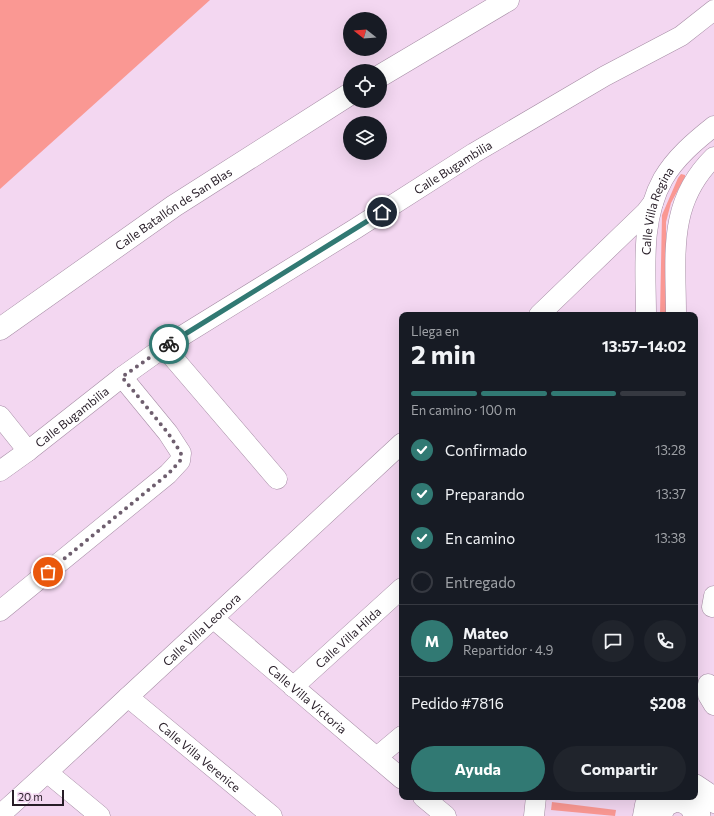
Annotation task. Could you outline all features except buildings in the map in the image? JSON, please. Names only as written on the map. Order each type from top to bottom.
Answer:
[{"type":"street","points":[[387,72],[508,0]]},
{"type":"street","name":"Calle Bugambilia","points":[[0,471],[28,451],[122,377],[164,347],[355,229],[474,153],[605,76],[681,36],[714,10]]},
{"type":"street","name":"Calle Batallón de San Blas","points":[[0,329],[174,206],[343,98]]},
{"type":"street","name":"Calle Villa Regina","points":[[646,312],[647,242],[649,219],[653,202],[664,178],[679,158],[714,126]]},
{"type":"street","name":"Calle Villa Regina","points":[[676,312],[677,232],[680,214],[694,180],[714,157]]},
{"type":"street","points":[[542,312],[646,212],[653,202]]},
{"type":"street","points":[[623,234],[633,233],[639,235],[647,242]]},
{"type":"street","points":[[164,347],[277,479]]},
{"type":"street","points":[[0,610],[178,465],[181,453],[168,433],[122,377]]},
{"type":"street","points":[[0,416],[28,451]]},
{"type":"street","name":"Calle Villa Leonora","points":[[0,815],[48,773],[399,446]]},
{"type":"street","name":"Calle Villa Hilda","points":[[293,686],[399,591]]},
{"type":"street","name":"Calle Villa Victoria","points":[[214,619],[399,776]]},
{"type":"street","points":[[708,684],[709,699],[714,705]]},
{"type":"street","name":"Calle Villa Verenice","points":[[128,697],[272,816]]},
{"type":"street","points":[[377,757],[399,739]]},
{"type":"street","points":[[48,773],[100,816]]},
{"type":"street","points":[[427,800],[446,816]]},
{"type":"street","points":[[534,816],[536,800]]},
{"type":"street","points":[[651,811],[668,808],[688,800]]},
{"type":"street","points":[[694,800],[703,813],[703,816]]},
{"type":"shaded area","points":[[0,0],[210,0],[0,189]]},
{"type":"shaded area","points":[[681,174],[685,175],[671,203],[666,222],[666,312],[660,312],[662,215]]},
{"type":"shaded area","points":[[552,802],[616,810],[615,816],[551,810]]},
{"type":"way so far","points":[[48,572],[178,465],[182,457],[181,453],[168,433],[122,377],[169,344]]},
{"type":"route","points":[[169,344],[382,212]]}]
